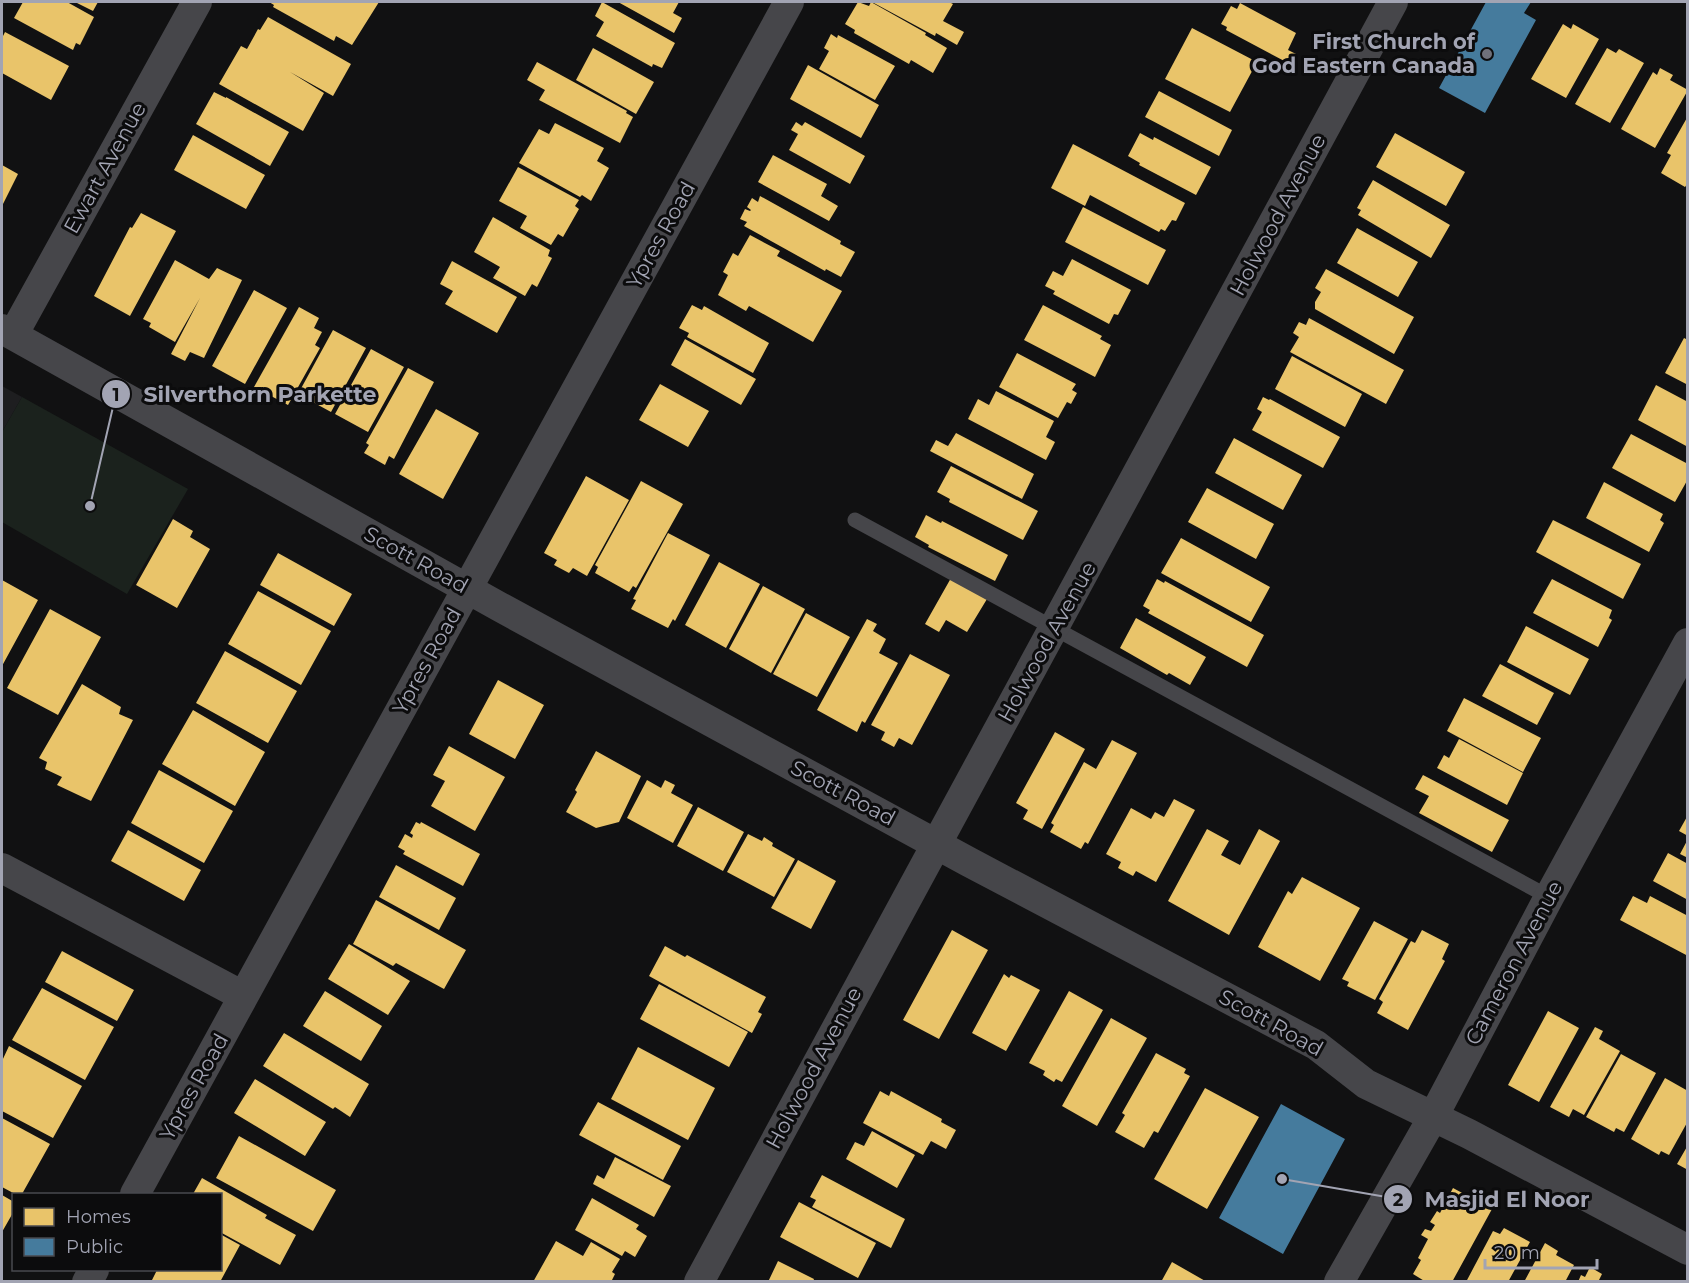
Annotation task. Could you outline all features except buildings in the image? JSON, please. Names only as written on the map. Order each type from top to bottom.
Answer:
[{"type":"street","name":"Ewart Avenue","points":[[7,332],[197,2]]},
{"type":"street","name":"Ypres Road","points":[[136,1193],[789,2]]},
{"type":"street","name":"Holwood Avenue","points":[[699,1281],[1055,629],[1393,2]]},
{"type":"street","name":"Scott Road","points":[[7,332],[468,589],[936,844],[1316,1045],[1366,1084],[1469,1134],[1688,1250]]},
{"type":"street","name":"Cameron Avenue","points":[[1339,1281],[1433,1117],[1549,897],[1688,643]]},
{"type":"street","points":[[2,868],[243,996]]},
{"type":"lane","points":[[855,520],[1549,897]]},
{"type":"shaded area","points":[[2,386],[22,397],[2,432]]},
{"type":"shaded area","points":[[22,397],[188,489],[127,594],[2,522],[2,432]]},
{"type":"place","name":"First Church of God Eastern Canada","points":[[1487,54]]},
{"type":"place","name":"Silverthorn Parkette","points":[[90,506]]},
{"type":"place","name":"Masjid El Noor","points":[[1282,1179]]}]
